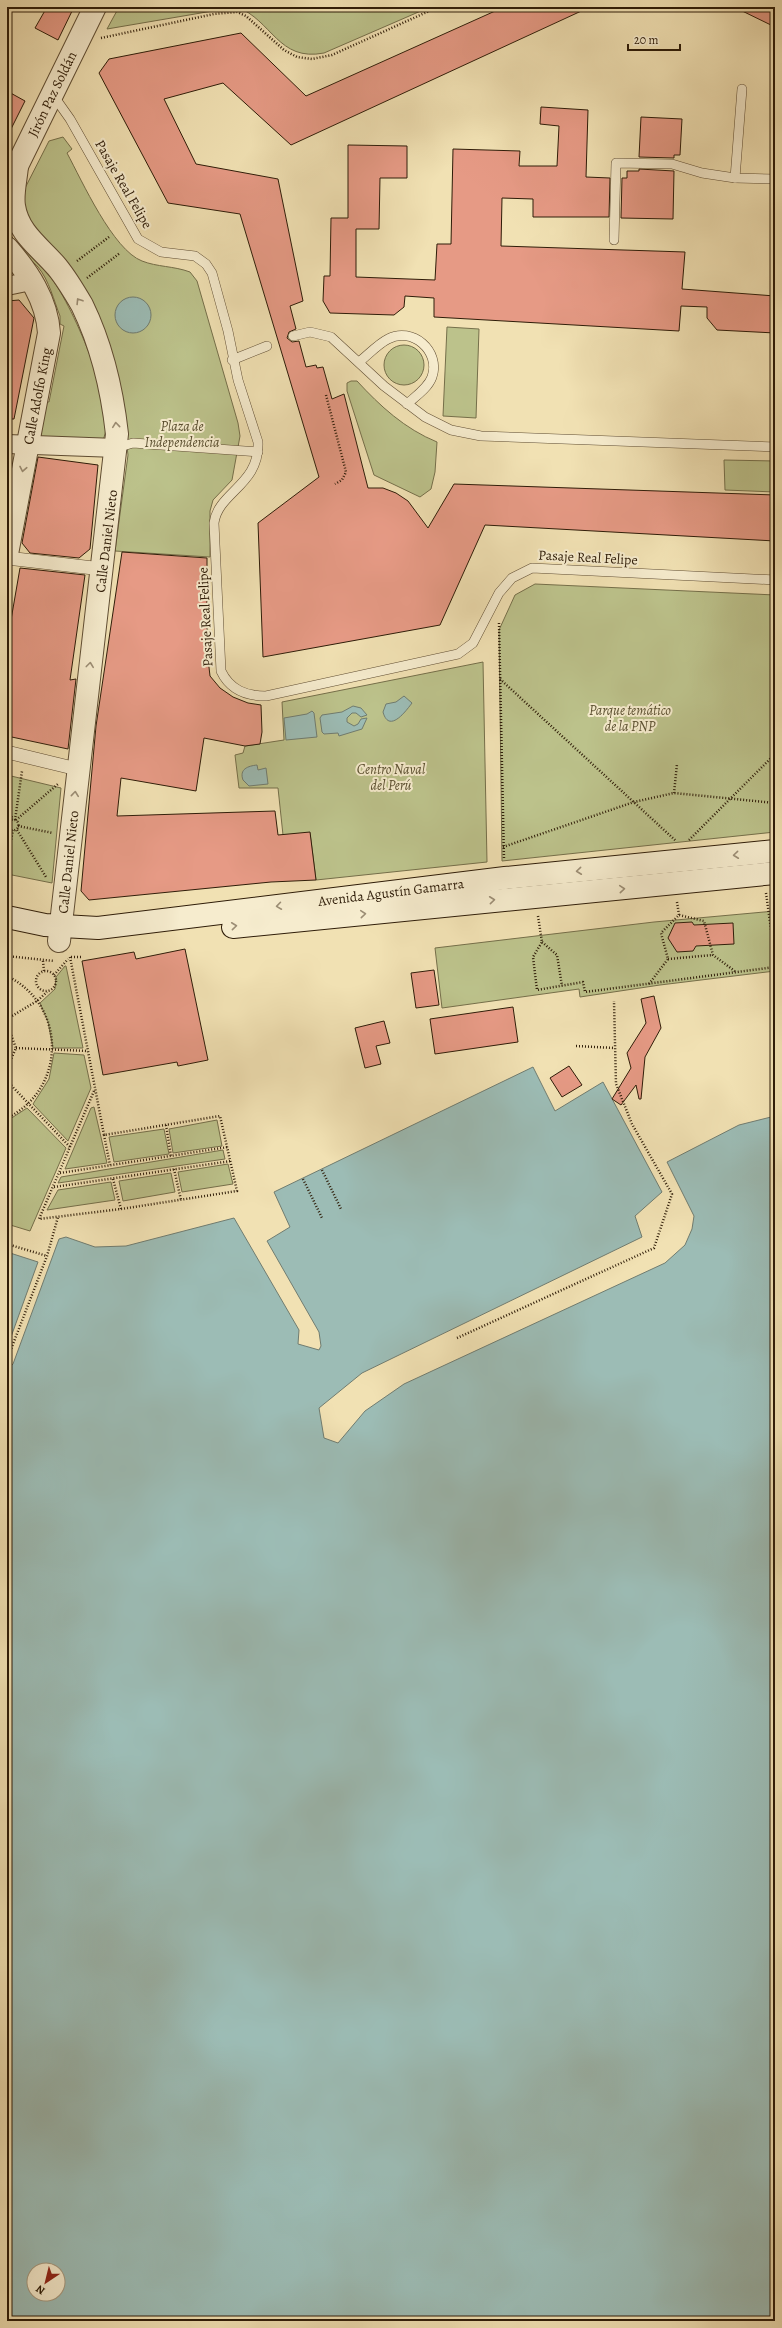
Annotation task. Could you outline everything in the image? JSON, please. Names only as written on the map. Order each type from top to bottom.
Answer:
[{"type":"main road","name":"Jirón Paz Soldán","points":[[12,173],[95,7]]},
{"type":"main road","name":"Calle Daniel Nieto","points":[[12,173],[10,209],[22,229],[57,268],[81,305],[100,348],[114,412],[116,448],[77,769],[63,941]]},
{"type":"main road","name":"Calle Adolfo King","points":[[7,248],[32,281],[41,297],[48,315],[49,333],[18,445],[7,554]]},
{"type":"main road","name":"Avenida Agustín Gamarra","points":[[7,917],[63,941],[98,928],[505,878],[775,851]]},
{"type":"main road","name":"Avenida Agustín Gamarra","points":[[7,931],[63,941],[99,942],[535,896],[769,874]]},
{"type":"street","points":[[7,286],[32,281]]},
{"type":"street","points":[[18,445],[116,448]]},
{"type":"street","points":[[7,558],[102,569]]},
{"type":"street","points":[[7,752],[77,769]]},
{"type":"lane","points":[[735,178],[742,90]]},
{"type":"lane","name":"Pasaje Real Felipe","points":[[52,93],[70,119],[138,239],[161,252],[195,256],[206,264],[212,273],[228,331],[232,360],[258,442],[258,452],[255,466],[243,484],[217,511],[214,523],[221,671],[224,679],[237,690],[250,696],[266,696],[458,654],[472,643],[499,593],[512,578],[532,568],[775,580]]},
{"type":"lane","points":[[614,240],[616,163],[672,164],[702,173],[735,178],[775,179]]},
{"type":"lane","points":[[293,336],[310,332],[331,337],[384,386],[425,417],[451,430],[480,436],[775,447]]},
{"type":"lane","points":[[359,362],[388,338],[401,335],[412,337],[424,343],[430,351],[434,364],[432,376],[426,386],[408,404]]},
{"type":"lane","points":[[232,360],[267,346]]},
{"type":"lane","points":[[116,448],[133,443],[258,452]]},
{"type":"path","points":[[77,43],[214,14],[237,12],[246,16],[284,50],[297,57],[312,59],[332,55],[438,7]]},
{"type":"path","points":[[71,265],[108,237]]},
{"type":"path","points":[[82,281],[120,253]]},
{"type":"path","points":[[326,395],[346,472],[342,480],[335,484]]},
{"type":"path","points":[[499,593],[503,847],[505,878]]},
{"type":"path","points":[[500,679],[677,842]]},
{"type":"path","points":[[688,842],[775,754]]},
{"type":"path","points":[[14,820],[23,756]]},
{"type":"path","points":[[674,793],[677,764]]},
{"type":"path","points":[[17,830],[13,830],[8,827],[10,819],[14,820],[58,783]]},
{"type":"path","points":[[503,847],[634,802],[674,793],[775,802]]},
{"type":"path","points":[[7,809],[14,820],[19,821],[17,830],[50,883]]},
{"type":"path","points":[[18,826],[60,835]]},
{"type":"path","points":[[7,860],[13,830]]},
{"type":"path","points":[[769,874],[775,958]]},
{"type":"path","points":[[535,896],[542,942],[533,957],[538,990],[583,982],[585,992],[775,967]]},
{"type":"path","points":[[668,959],[661,933],[679,915],[704,921],[713,955],[736,972]]},
{"type":"path","points":[[63,941],[82,956]]},
{"type":"path","points":[[7,956],[54,961],[63,941]]},
{"type":"path","points":[[7,1018],[37,1001],[55,985],[54,975],[63,941]]},
{"type":"path","points":[[63,941],[88,1051],[94,1091],[110,1165]]},
{"type":"path","points":[[542,942],[557,955],[562,986]]},
{"type":"path","points":[[649,984],[668,959],[713,955]]},
{"type":"path","points":[[43,961],[44,971]]},
{"type":"path","points":[[44,971],[54,975]]},
{"type":"path","points":[[44,971],[36,978],[36,983],[38,988],[48,991]]},
{"type":"path","points":[[7,976],[26,988],[37,1001],[48,1023],[52,1050],[52,1062],[45,1081],[35,1098],[7,1118]]},
{"type":"path","points":[[457,1338],[654,1248],[672,1194],[632,1124],[616,1084],[614,1000]]},
{"type":"path","points":[[7,1024],[16,1048],[7,1068]]},
{"type":"path","points":[[576,1046],[615,1048]]},
{"type":"path","points":[[16,1048],[88,1051]]},
{"type":"path","points":[[7,1082],[70,1147]]},
{"type":"path","points":[[94,1091],[39,1219],[121,1209],[237,1191],[220,1116],[104,1135]]},
{"type":"path","points":[[166,1124],[171,1156]]},
{"type":"path","points":[[59,1173],[228,1147]]},
{"type":"path","points":[[53,1187],[231,1161]]},
{"type":"path","points":[[174,1169],[181,1200]]},
{"type":"path","points":[[322,1170],[342,1208]]},
{"type":"path","points":[[114,1179],[121,1209]]},
{"type":"path","points":[[303,1179],[322,1218]]},
{"type":"path","points":[[7,1365],[7,1357],[47,1256],[58,1217]]},
{"type":"path","points":[[7,1244],[47,1256]]},
{"type":"green space","points":[[119,7],[236,7],[107,29]]},
{"type":"green space","points":[[237,7],[430,7],[324,53],[308,54],[285,46],[259,21],[249,13]]},
{"type":"green space","name":"Plaza de Independencia","points":[[63,137],[72,149],[67,153],[90,197],[109,229],[120,243],[131,254],[142,261],[190,272],[197,281],[238,423],[240,436],[232,480],[213,500],[210,511],[210,557],[115,551],[128,455],[122,405],[109,352],[24,220],[22,194],[49,141]]},
{"type":"green space","points":[[7,229],[12,237],[52,279],[61,292],[82,335],[100,386],[105,410],[106,429],[101,443],[39,439],[43,401],[49,402],[64,326],[60,324],[60,316],[42,272],[14,245],[8,235]]},
{"type":"green space","points":[[447,327],[479,329],[476,418],[443,416]]},
{"type":"green space","points":[[408,345],[415,348],[421,354],[424,365],[423,373],[415,382],[408,385],[400,385],[393,382],[385,373],[384,361],[387,354],[396,346]]},
{"type":"green space","points":[[357,381],[384,408],[404,424],[425,437],[437,442],[435,472],[431,489],[420,497],[374,475],[347,391],[347,383]]},
{"type":"green space","points":[[724,460],[775,461],[775,492],[725,490]]},
{"type":"green space","name":"Parque temático de la PNP","points":[[535,584],[775,595],[775,832],[502,861],[499,630],[515,595]]},
{"type":"green space","name":"Centro Naval del Perú","points":[[483,662],[487,862],[316,880],[310,833],[283,835],[278,788],[239,788],[235,755],[243,753],[245,746],[284,740],[282,702]]},
{"type":"green space","points":[[7,775],[61,788],[52,883],[7,874]]},
{"type":"green space","points":[[775,911],[775,971],[660,985],[580,997],[579,989],[442,1008],[435,948],[654,922]]},
{"type":"green space","points":[[65,966],[83,1048],[53,1048],[48,1022],[40,1003],[55,989],[56,977]]},
{"type":"green space","points":[[54,1053],[84,1055],[91,1088],[68,1141],[33,1104],[49,1079]]},
{"type":"green space","points":[[94,1107],[107,1163],[65,1169],[91,1108]]},
{"type":"green space","points":[[27,1108],[66,1148],[30,1231],[7,1224],[7,1121]]},
{"type":"green space","points":[[217,1120],[222,1146],[173,1153],[169,1129]]},
{"type":"green space","points":[[164,1129],[169,1154],[114,1162],[109,1137]]},
{"type":"green space","points":[[223,1150],[225,1159],[58,1183],[61,1177]]},
{"type":"green space","points":[[228,1164],[233,1184],[182,1192],[178,1172]]},
{"type":"green space","points":[[171,1173],[175,1192],[123,1201],[119,1181]]},
{"type":"green space","points":[[111,1182],[115,1200],[47,1210],[58,1190]]},
{"type":"water","points":[[137,297],[146,302],[150,308],[150,322],[146,328],[137,333],[129,333],[120,328],[116,322],[115,311],[120,302],[126,298]]},
{"type":"water","points":[[404,696],[412,703],[398,719],[389,721],[383,712],[386,704],[396,702]]},
{"type":"water","points":[[353,706],[361,708],[367,715],[361,717],[356,713],[352,713],[347,718],[347,722],[354,726],[358,724],[361,719],[367,718],[362,729],[339,736],[338,733],[324,734],[322,732],[320,718],[322,715],[342,712]]},
{"type":"water","points":[[312,711],[314,713],[317,737],[286,740],[284,718],[307,714]]},
{"type":"water","points":[[257,765],[258,770],[266,768],[268,784],[249,786],[243,780],[242,773],[248,767]]},
{"type":"water","points":[[533,1067],[555,1111],[603,1082],[662,1192],[635,1216],[642,1237],[362,1373],[319,1408],[324,1438],[338,1443],[365,1411],[404,1384],[665,1263],[685,1245],[692,1229],[694,1216],[667,1162],[739,1125],[775,1116],[775,2321],[7,2321],[7,1370],[13,1364],[59,1239],[66,1237],[95,1247],[126,1246],[234,1218],[299,1330],[298,1344],[319,1350],[321,1346],[319,1332],[267,1241],[290,1227],[274,1192]]},
{"type":"water","points":[[7,1252],[38,1262],[7,1348]]},
{"type":"building","points":[[47,7],[74,7],[58,40],[35,28]]},
{"type":"building","points":[[504,7],[590,7],[291,145],[223,83],[164,99],[196,164],[278,179],[303,301],[290,306],[296,329],[289,332],[287,338],[292,342],[299,341],[306,367],[316,365],[317,368],[323,367],[332,399],[344,394],[368,488],[383,488],[396,493],[408,501],[428,528],[454,484],[775,495],[775,541],[485,525],[440,625],[263,657],[258,523],[319,477],[240,214],[168,203],[99,73],[109,59],[241,33],[306,96]]},
{"type":"building","points":[[734,7],[775,7],[775,27]]},
{"type":"building","points":[[7,91],[25,101],[7,137]]},
{"type":"building","points":[[541,107],[588,110],[586,177],[610,178],[609,217],[533,217],[533,199],[502,198],[501,246],[685,252],[682,289],[775,296],[775,333],[717,330],[707,318],[707,307],[681,306],[679,331],[434,317],[434,298],[405,296],[404,307],[394,315],[330,313],[323,301],[324,276],[330,276],[331,218],[348,218],[348,145],[407,146],[407,178],[380,178],[379,229],[356,229],[356,277],[435,280],[437,244],[451,244],[453,149],[520,151],[519,166],[557,166],[559,126],[540,124]]},
{"type":"building","points":[[641,117],[682,119],[680,155],[674,155],[674,158],[639,157]]},
{"type":"building","points":[[639,169],[674,171],[673,219],[621,218],[622,178],[627,178],[627,171],[639,171]]},
{"type":"building","points":[[19,300],[34,318],[14,419],[7,419],[7,301]]},
{"type":"building","points":[[38,457],[98,465],[90,549],[79,558],[30,553],[22,543]]},
{"type":"building","points":[[122,552],[207,558],[207,650],[210,676],[220,688],[233,697],[248,703],[261,705],[262,732],[260,744],[245,746],[204,738],[196,791],[121,778],[117,816],[275,811],[278,835],[310,832],[316,880],[271,882],[89,900],[81,891],[96,726]]},
{"type":"building","points":[[20,568],[85,575],[70,680],[76,679],[68,749],[7,736],[7,643]]},
{"type":"building","points":[[692,922],[694,925],[733,923],[734,944],[696,946],[693,951],[677,952],[668,938],[675,923]]},
{"type":"building","points":[[185,949],[208,1060],[178,1066],[177,1062],[103,1075],[82,961],[134,952],[136,959]]},
{"type":"building","points":[[434,970],[439,1005],[416,1008],[411,973]]},
{"type":"building","points":[[654,996],[661,1028],[645,1057],[641,1099],[639,1099],[636,1085],[621,1105],[612,1099],[631,1068],[627,1053],[646,1023],[641,999]]},
{"type":"building","points":[[513,1007],[518,1042],[435,1054],[430,1019]]},
{"type":"building","points":[[384,1021],[390,1043],[376,1046],[381,1064],[365,1068],[355,1028]]},
{"type":"building","points":[[569,1066],[582,1085],[562,1097],[550,1078]]}]
